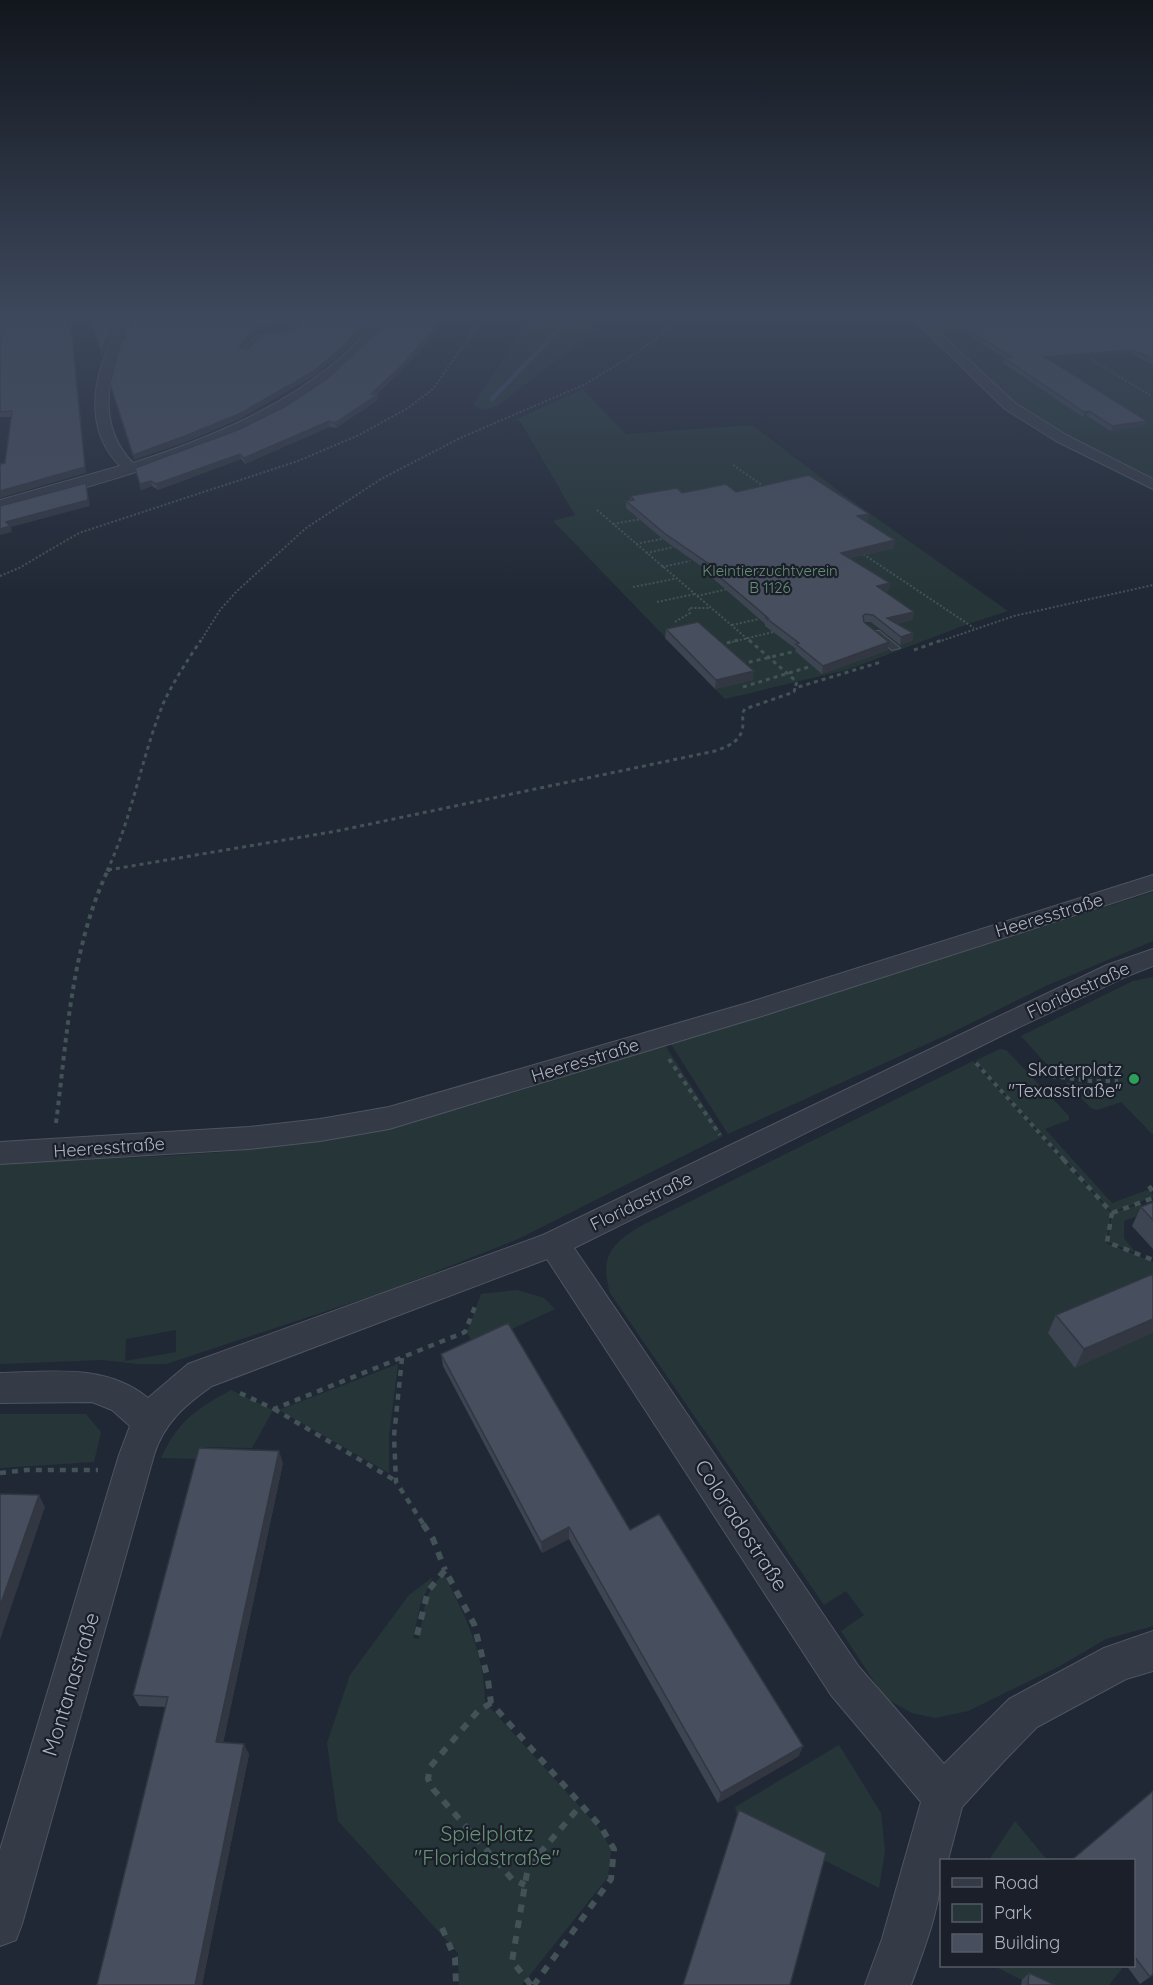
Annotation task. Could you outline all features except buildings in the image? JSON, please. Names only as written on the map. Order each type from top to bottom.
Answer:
[{"type":"street","points":[[102,409],[107,439],[119,460],[130,468]]},
{"type":"street","points":[[0,505],[130,468],[202,442],[273,409]]},
{"type":"street","points":[[1014,409],[1061,438],[1153,485]]},
{"type":"street","name":"Heeresstraße","points":[[0,1153],[249,1138],[320,1130],[389,1118],[657,1039],[1153,882]]},
{"type":"street","name":"Floridastraße","points":[[140,1446],[168,1399],[200,1375],[554,1244],[1116,971],[1153,957]]},
{"type":"street","name":"Coloradostraße","points":[[554,1244],[844,1681],[944,1796]]},
{"type":"street","points":[[0,1388],[92,1387],[124,1399],[140,1446]]},
{"type":"street","name":"Montanastraße","points":[[0,1924],[140,1446]]},
{"type":"street","points":[[888,1985],[905,1939],[944,1796],[989,1746],[1023,1713],[1118,1662],[1153,1651]]},
{"type":"lane","points":[[867,626],[895,648]]},
{"type":"path","points":[[0,576],[19,568],[79,533],[298,461],[358,435],[407,409]]},
{"type":"path","points":[[51,1150],[61,1098],[78,958],[96,895],[118,848],[163,705],[176,679],[219,610],[306,528],[381,479],[460,438],[529,409]]},
{"type":"path","points":[[733,465],[766,488]]},
{"type":"path","points":[[108,870],[207,856],[330,834],[715,751],[732,744],[742,736],[745,725],[742,713],[745,709],[794,692],[797,682],[597,510]]},
{"type":"path","points":[[613,524],[646,518]]},
{"type":"path","points":[[635,544],[669,537]]},
{"type":"path","points":[[646,553],[674,547]]},
{"type":"path","points":[[859,551],[974,629]]},
{"type":"path","points":[[661,567],[690,561]]},
{"type":"path","points":[[633,586],[675,579]]},
{"type":"path","points":[[904,654],[1014,616],[1153,585]]},
{"type":"path","points":[[657,602],[728,589]]},
{"type":"path","points":[[675,622],[687,618],[690,613],[689,608],[711,608]]},
{"type":"path","points":[[731,625],[759,619]]},
{"type":"path","points":[[712,646],[773,632]]},
{"type":"path","points":[[739,664],[792,652]]},
{"type":"path","points":[[795,688],[884,661]]},
{"type":"path","points":[[744,687],[812,666]]},
{"type":"path","points":[[657,1039],[683,1083],[734,1155]]},
{"type":"path","points":[[960,1046],[1112,1213]]},
{"type":"path","points":[[1043,1075],[1077,1081],[1104,1083],[1118,1081]]},
{"type":"path","points":[[1149,1186],[1153,1192]]},
{"type":"path","points":[[1112,1213],[1153,1198]]},
{"type":"path","points":[[1112,1213],[1107,1242],[1153,1260]]},
{"type":"path","points":[[274,1409],[465,1332],[487,1269]]},
{"type":"path","points":[[396,1482],[394,1436],[402,1358]]},
{"type":"path","points":[[200,1375],[274,1409],[396,1482],[433,1539],[445,1570],[474,1624],[488,1680],[491,1703],[602,1827],[614,1850],[611,1879],[532,1985],[512,1961],[528,1867],[582,1805]]},
{"type":"path","points":[[0,1473],[26,1470],[89,1469],[140,1446]]},
{"type":"path","points":[[417,1635],[423,1603],[434,1578],[445,1570]]},
{"type":"path","points":[[491,1703],[478,1711],[430,1767],[428,1779],[432,1789],[512,1879],[525,1885]]},
{"type":"path","points":[[442,1928],[455,1958],[456,1985]]},
{"type":"green space","name":"Kleintierzuchtverein B 1126","points":[[539,409],[601,409],[626,434],[752,425],[848,498],[1008,611],[850,669],[725,699],[553,521],[575,515],[520,421],[514,420]]},
{"type":"green space","points":[[1020,409],[1153,409],[1153,482],[1064,437]]},
{"type":"green space","points":[[1153,892],[1153,941],[1048,985],[951,1033],[728,1134],[671,1044]]},
{"type":"green space","points":[[1153,977],[1153,1135],[1121,1102],[1097,1110],[1091,1108],[1065,1082],[1108,1087],[1121,1085],[1113,1076],[1085,1079],[1064,1076],[1049,1066],[1021,1036],[1133,981]]},
{"type":"green space","points":[[665,1045],[723,1136],[518,1239],[390,1290],[166,1364],[103,1360],[0,1364],[0,1164],[202,1154],[323,1140],[452,1111]],"holes":[[[176,1330],[176,1352],[125,1361],[126,1339]]]},
{"type":"green space","points":[[1000,1049],[1006,1050],[1069,1116],[1069,1120],[1045,1129],[1112,1203],[1150,1189],[1153,1197],[1112,1212],[975,1061]]},
{"type":"green space","points":[[973,1061],[1111,1213],[1106,1243],[1153,1262],[1153,1288],[1075,1367],[1153,1333],[1153,1626],[1106,1639],[1058,1667],[968,1711],[935,1718],[912,1713],[885,1698],[841,1631],[864,1615],[846,1591],[824,1605],[610,1293],[606,1270],[607,1261],[614,1247],[639,1227]]},
{"type":"green space","points":[[1141,1204],[1149,1212],[1124,1221],[1124,1238],[1136,1253],[1108,1242],[1112,1213]]},
{"type":"green space","points":[[517,1290],[544,1298],[555,1309],[475,1346],[467,1333],[481,1294]]},
{"type":"green space","points":[[398,1364],[389,1436],[389,1473],[279,1410]]},
{"type":"green space","points":[[231,1390],[273,1410],[252,1448],[205,1447],[202,1459],[161,1458],[174,1434],[189,1417]]},
{"type":"green space","points":[[0,1414],[86,1414],[101,1432],[94,1462],[0,1468]]},
{"type":"green space","name":"Spielplatz \"Floridastraße\"","points":[[444,1575],[466,1620],[478,1652],[485,1702],[599,1828],[611,1850],[608,1877],[522,1985],[459,1985],[458,1953],[338,1821],[327,1743],[350,1675],[409,1595],[433,1577],[421,1602],[413,1638],[419,1639],[428,1595],[437,1580]]},
{"type":"green space","points":[[839,1745],[881,1813],[885,1851],[879,1888],[737,1816],[735,1807]]},
{"type":"green space","points":[[1015,1821],[1046,1859],[990,1859]]},
{"type":"green space","points":[[996,1967],[1123,1967],[1109,1985],[1032,1985]]},
{"type":"place","name":"Skaterplatz \"Texasstraße\"","points":[[1134,1079]]}]
